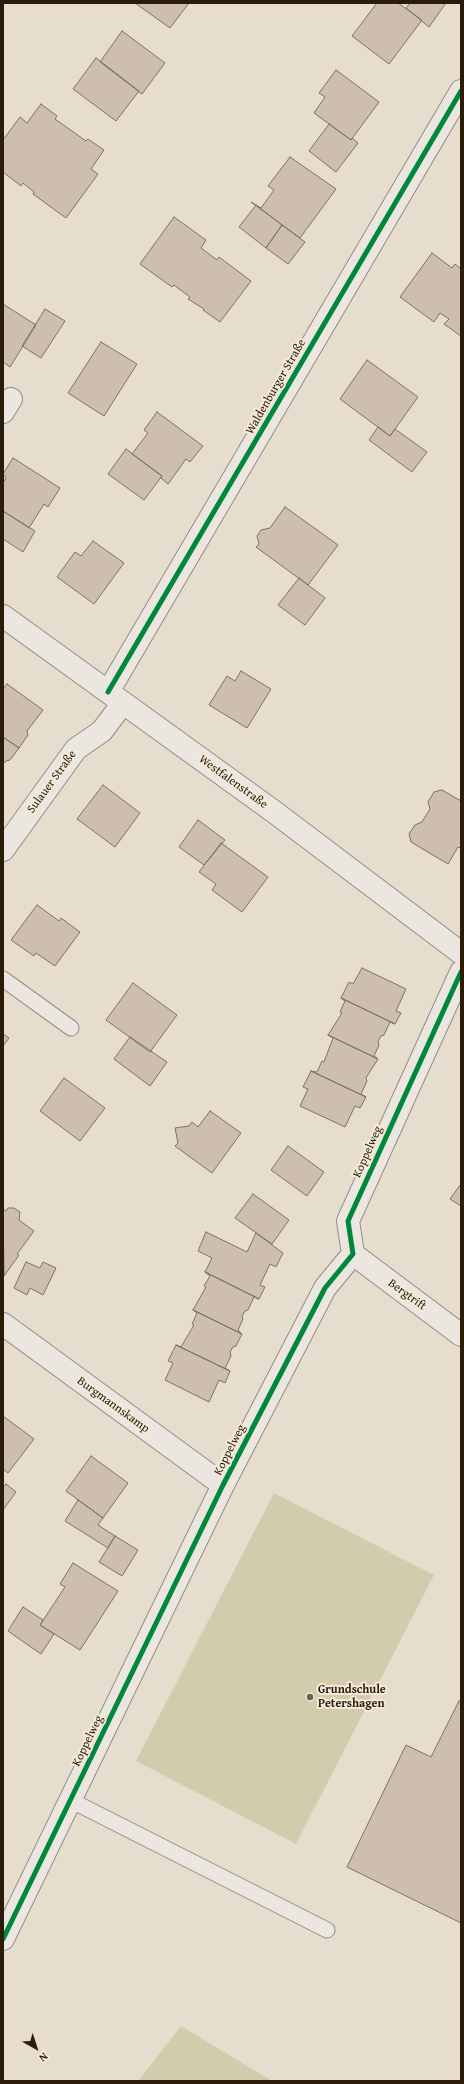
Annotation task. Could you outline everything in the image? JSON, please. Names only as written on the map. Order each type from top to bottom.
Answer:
[{"type":"street","name":"Waldenburger Straße","points":[[115,697],[461,92]]},
{"type":"street","name":"Westfalenstraße","points":[[3,616],[273,811],[461,953]]},
{"type":"street","name":"Sulauer Straße","points":[[3,850],[76,749],[102,731],[115,697]]},
{"type":"street","name":"Koppelweg","points":[[3,1939],[223,1485],[325,1288],[353,1254],[348,1221],[461,972]]},
{"type":"street","name":"Bergtrift","points":[[353,1254],[461,1335]]},
{"type":"street","name":"Burgmannskamp","points":[[3,1324],[223,1485]]},
{"type":"lane","points":[[3,979],[71,1028]]},
{"type":"lane","points":[[70,1800],[327,1930]]},
{"type":"shaded area","points":[[274,1493],[434,1575],[296,1844],[136,1761]]},
{"type":"shaded area","points":[[181,2026],[272,2081],[138,2081]]},
{"type":"building","points":[[135,3],[189,3],[170,28]]},
{"type":"building","points":[[377,3],[398,3],[422,20],[389,64],[352,36]]},
{"type":"building","points":[[410,3],[446,3],[429,27],[406,8]]},
{"type":"building","points":[[122,31],[165,63],[142,94],[100,62]]},
{"type":"building","points":[[96,58],[139,91],[116,121],[73,89]]},
{"type":"building","points":[[336,70],[379,102],[351,140],[314,113],[325,97],[319,93]]},
{"type":"building","points":[[41,104],[57,116],[55,119],[86,141],[88,139],[104,150],[91,169],[98,174],[66,218],[33,194],[34,192],[23,183],[21,186],[3,172],[3,140],[20,117],[27,123]]},
{"type":"building","points":[[329,124],[351,140],[352,138],[358,143],[336,172],[309,151]]},
{"type":"building","points":[[290,157],[336,189],[300,238],[251,202],[261,208],[274,190],[268,186]]},
{"type":"building","points":[[256,205],[282,225],[266,248],[239,227]]},
{"type":"building","points":[[174,217],[206,240],[201,248],[217,260],[219,257],[251,281],[220,322],[203,310],[204,309],[188,299],[190,297],[174,285],[172,287],[140,264]]},
{"type":"building","points":[[282,225],[305,242],[288,264],[266,248]]},
{"type":"building","points":[[432,253],[452,268],[455,264],[461,269],[461,336],[444,324],[449,319],[440,313],[434,322],[400,297]]},
{"type":"building","points":[[3,304],[36,325],[10,367],[3,362]]},
{"type":"building","points":[[45,309],[65,321],[41,358],[22,346]]},
{"type":"building","points":[[101,342],[137,364],[104,416],[68,393]]},
{"type":"building","points":[[367,360],[418,397],[390,436],[340,399]]},
{"type":"building","points":[[157,412],[203,446],[190,462],[186,459],[168,484],[161,478],[162,476],[132,454],[148,433],[144,430]]},
{"type":"building","points":[[378,427],[390,436],[395,429],[427,452],[412,472],[369,440]]},
{"type":"building","points":[[126,449],[162,476],[144,500],[108,474]]},
{"type":"building","points":[[13,458],[60,488],[48,507],[44,504],[29,528],[3,511],[3,483],[6,478],[3,474]]},
{"type":"building","points":[[285,507],[338,545],[308,585],[256,547],[259,544],[257,536],[261,530],[270,528]]},
{"type":"building","points":[[3,511],[35,531],[23,552],[3,539]]},
{"type":"building","points":[[93,541],[124,563],[94,604],[57,577],[75,552],[81,556]]},
{"type":"building","points":[[299,578],[325,598],[305,625],[278,605]]},
{"type":"building","points":[[241,671],[271,689],[247,728],[209,705],[227,676],[235,681]]},
{"type":"building","points":[[7,684],[43,710],[27,731],[28,735],[19,748],[3,737],[3,689]]},
{"type":"building","points":[[3,737],[19,748],[10,760],[3,764]]},
{"type":"building","points":[[103,785],[140,813],[115,847],[77,819]]},
{"type":"building","points":[[442,790],[461,801],[461,848],[458,847],[448,864],[411,842],[409,834],[415,825],[422,822],[430,809],[428,802],[434,792]]},
{"type":"building","points":[[198,820],[225,840],[204,865],[179,847]]},
{"type":"building","points":[[221,843],[268,877],[242,912],[212,890],[216,884],[199,872]]},
{"type":"building","points":[[37,905],[59,921],[61,918],[80,932],[55,966],[36,953],[34,956],[11,940]]},
{"type":"building","points":[[362,968],[406,989],[396,1011],[401,1013],[395,1024],[341,998],[349,982],[353,984]]},
{"type":"building","points":[[133,983],[177,1015],[150,1052],[106,1020]]},
{"type":"building","points":[[341,998],[395,1024],[390,1022],[384,1035],[381,1036],[378,1041],[379,1045],[374,1056],[378,1059],[328,1035],[342,1013],[340,1012],[345,1001]]},
{"type":"building","points":[[3,1034],[9,1038],[3,1046]]},
{"type":"building","points":[[328,1035],[378,1059],[366,1078],[367,1081],[361,1094],[366,1097],[311,1071],[317,1072],[322,1061],[324,1062],[333,1038]]},
{"type":"building","points":[[130,1037],[167,1062],[150,1086],[114,1059]]},
{"type":"building","points":[[311,1071],[366,1097],[360,1108],[355,1106],[345,1127],[300,1106],[308,1089],[303,1087]]},
{"type":"building","points":[[64,1078],[105,1108],[80,1141],[40,1111]]},
{"type":"building","points":[[210,1111],[241,1133],[212,1173],[175,1146],[178,1143],[175,1128],[189,1126],[192,1122],[198,1127]]},
{"type":"building","points":[[288,1146],[324,1172],[307,1196],[271,1170]]},
{"type":"building","points":[[461,1184],[461,1206],[450,1199]]},
{"type":"building","points":[[253,1194],[289,1220],[272,1244],[235,1218]]},
{"type":"building","points":[[8,1208],[14,1208],[20,1212],[19,1220],[34,1231],[17,1254],[19,1255],[4,1276],[3,1209],[6,1211]]},
{"type":"building","points":[[206,1232],[247,1252],[256,1233],[283,1253],[276,1267],[270,1264],[260,1285],[265,1287],[259,1299],[205,1272],[212,1258],[198,1251]]},
{"type":"building","points":[[26,1262],[40,1268],[43,1262],[56,1268],[43,1295],[30,1288],[27,1295],[14,1288]]},
{"type":"building","points":[[205,1272],[259,1299],[254,1297],[248,1310],[245,1311],[242,1316],[243,1319],[238,1330],[242,1334],[193,1310],[206,1287],[204,1286],[210,1276]]},
{"type":"building","points":[[193,1310],[242,1334],[236,1346],[233,1347],[230,1352],[231,1356],[225,1368],[230,1371],[176,1345],[181,1347],[194,1325],[192,1324],[197,1313]]},
{"type":"building","points":[[176,1345],[230,1371],[225,1383],[219,1380],[209,1402],[165,1380],[173,1363],[168,1361]]},
{"type":"building","points":[[3,1416],[34,1439],[8,1473],[3,1469]]},
{"type":"building","points":[[91,1456],[128,1483],[103,1518],[66,1491]]},
{"type":"building","points":[[6,1484],[16,1492],[3,1510],[3,1488]]},
{"type":"building","points":[[78,1500],[103,1518],[98,1525],[115,1536],[108,1548],[65,1521]]},
{"type":"building","points":[[115,1536],[138,1550],[122,1576],[99,1562]]},
{"type":"building","points":[[73,1563],[118,1591],[80,1650],[40,1625],[65,1587],[60,1584]]},
{"type":"building","points":[[23,1607],[43,1620],[40,1625],[54,1634],[41,1654],[8,1631]]},
{"type":"building","points":[[459,1701],[461,1702],[461,1923],[347,1867],[406,1745],[431,1757]]},
{"type":"cycle path","points":[[108,692],[461,91]]},
{"type":"cycle path","points":[[3,1939],[223,1485],[325,1288],[353,1254],[348,1221],[461,972]]},
{"type":"place","name":"Grundschule Petershagen","points":[[310,1697]]}]
